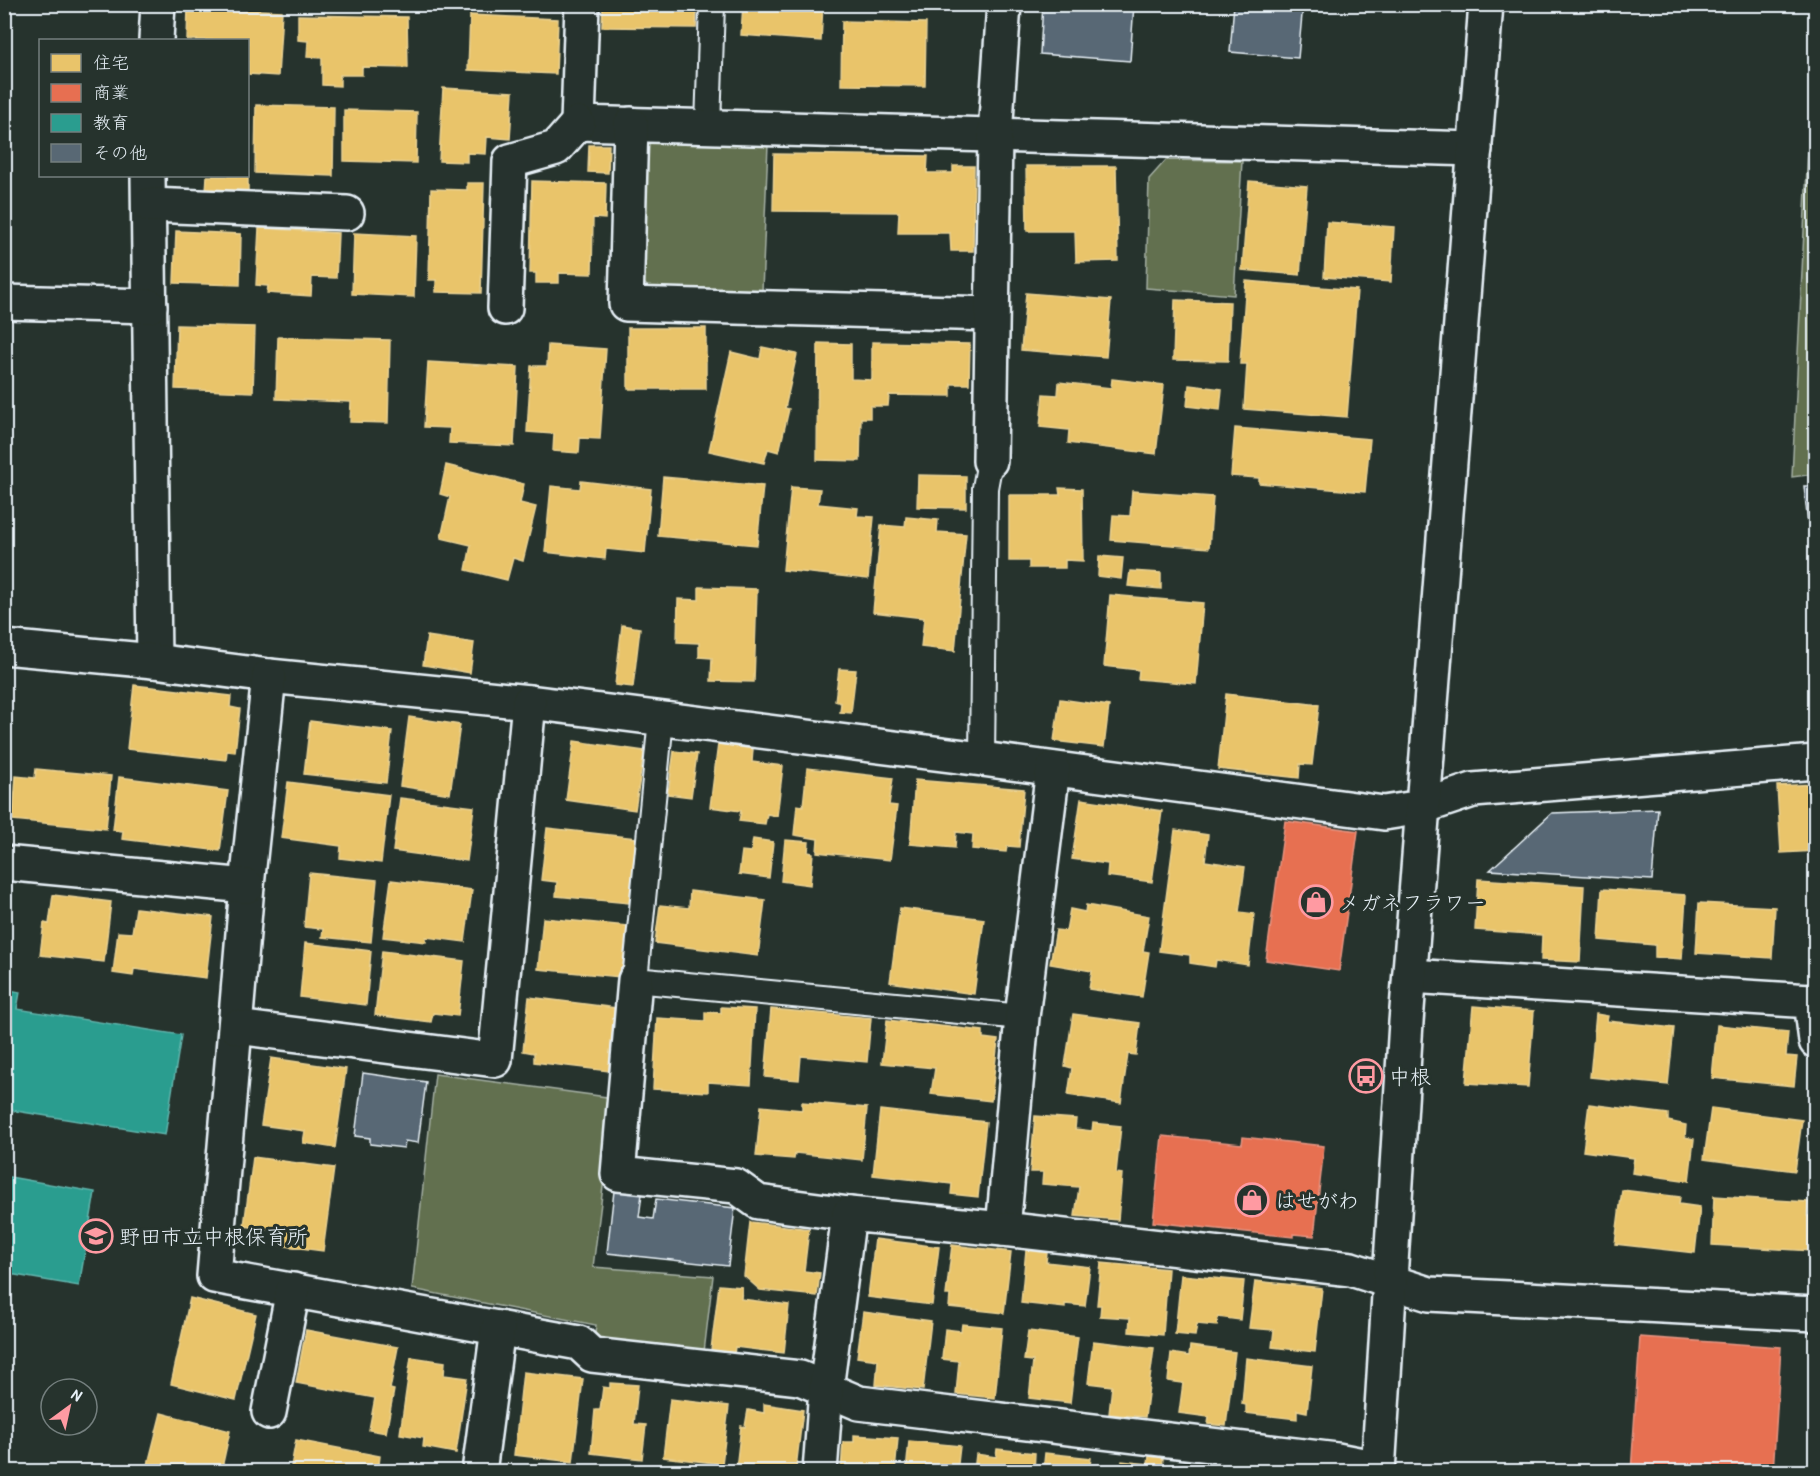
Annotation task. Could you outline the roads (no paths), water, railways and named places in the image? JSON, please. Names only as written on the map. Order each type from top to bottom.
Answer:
[{"type":"street","points":[[156,39],[158,4]]},
{"type":"street","points":[[505,308],[510,161],[556,148],[578,123],[582,4]]},
{"type":"street","points":[[990,461],[995,135],[1004,4]]},
{"type":"street","points":[[269,676],[247,886],[214,1276],[579,1343],[592,1355],[800,1378],[859,1402],[1337,1460],[1378,1470],[1422,807],[1486,4]]},
{"type":"street","points":[[578,123],[1474,150]]},
{"type":"street","points":[[631,124],[626,304],[992,314]]},
{"type":"street","points":[[154,661],[148,190],[347,213]]},
{"type":"street","points":[[4,302],[150,306]]},
{"type":"street","points":[[4,647],[529,702],[1384,813],[1422,807],[1473,790],[1815,762]]},
{"type":"street","points":[[236,1027],[495,1060],[529,702]]},
{"type":"street","points":[[1003,1229],[1022,1017],[1053,769]]},
{"type":"street","points":[[4,862],[247,886]]},
{"type":"street","points":[[1410,976],[1811,1001],[1815,1041]]},
{"type":"street","points":[[635,981],[618,1174],[736,1186],[758,1202],[849,1214],[1003,1229],[1351,1269],[1429,1294],[1815,1314]]},
{"type":"street","points":[[820,1472],[826,1389],[849,1214]]},
{"type":"street","points":[[269,1412],[293,1290]]},
{"type":"street","points":[[479,1472],[498,1328]]},
{"type":"lane","points":[[708,126],[712,4]]},
{"type":"lane","points":[[982,759],[985,488],[990,461]]},
{"type":"lane","points":[[661,718],[635,981],[1022,1017]]},
{"type":"place","name":"メガネフラワー","points":[[1316,902]]},
{"type":"place","name":"中根","points":[[1366,1076]]},
{"type":"place","name":"はせがわ","points":[[1252,1200]]},
{"type":"place","name":"野田市立中根保育所","points":[[96,1236]]}]
